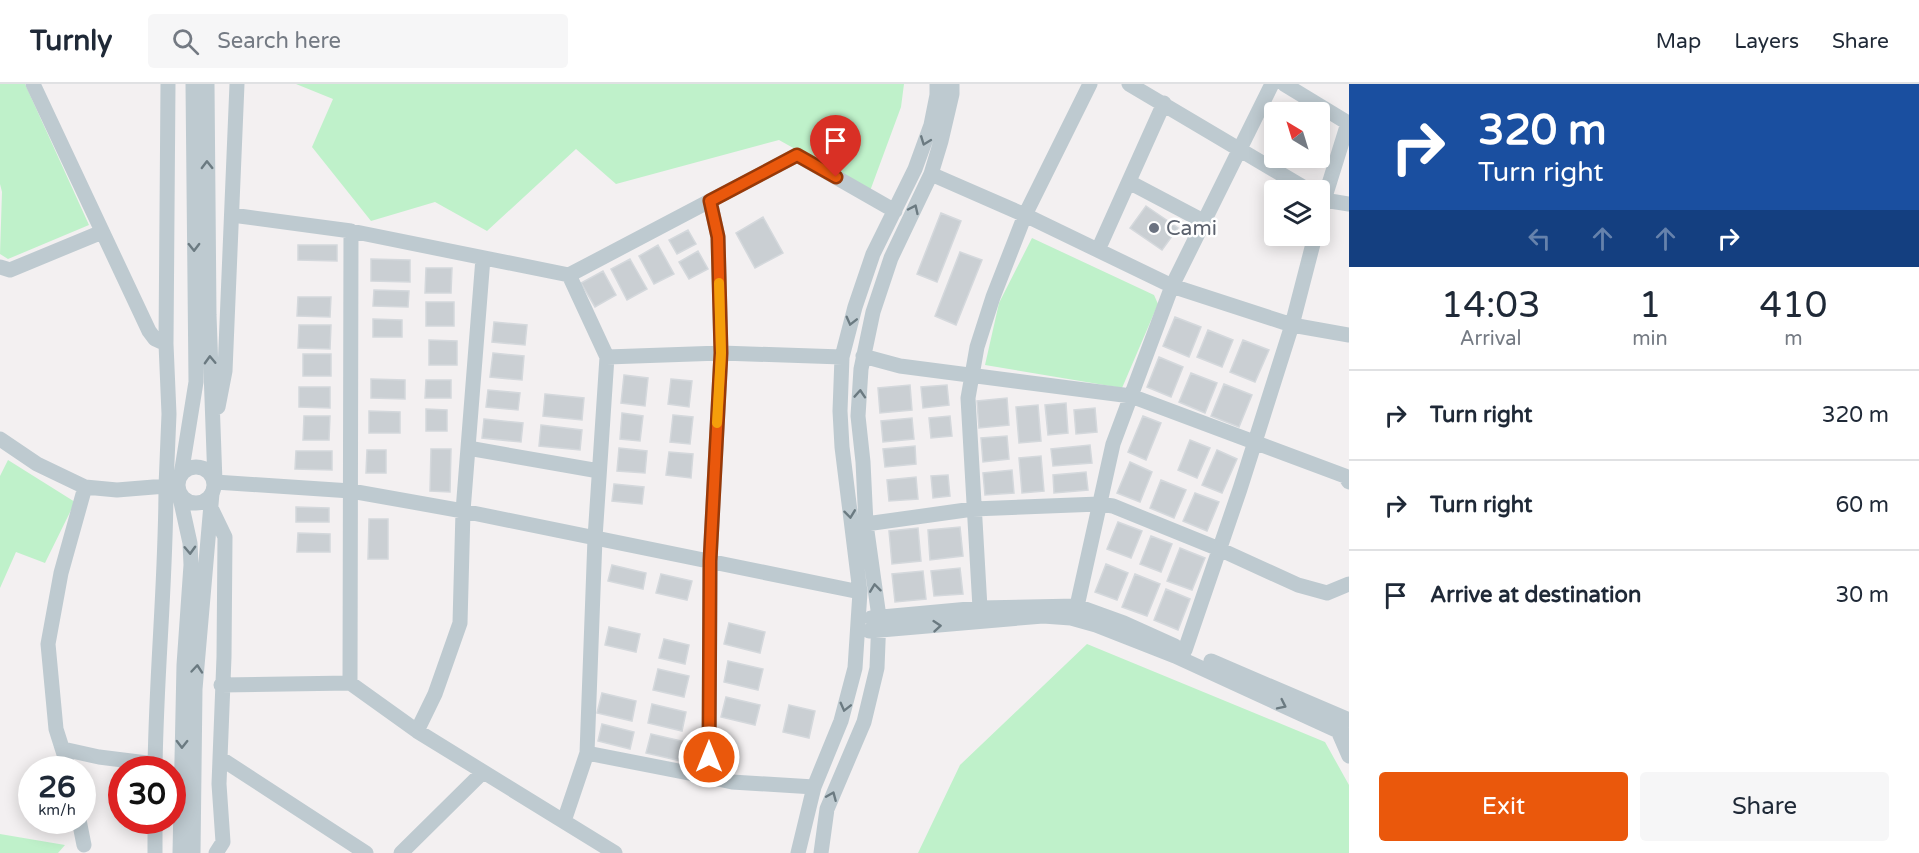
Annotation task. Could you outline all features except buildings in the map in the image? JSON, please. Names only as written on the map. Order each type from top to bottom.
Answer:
[{"type":"street","points":[[33,84],[149,331],[155,339],[166,344]]},
{"type":"street","points":[[168,84],[166,344],[176,485],[190,543],[191,565],[184,665],[180,853]]},
{"type":"street","points":[[155,756],[164,582],[176,485],[196,382],[192,84]]},
{"type":"street","points":[[193,853],[195,688],[213,494],[207,84]]},
{"type":"street","points":[[213,433],[225,371],[237,84]]},
{"type":"street","points":[[798,853],[814,787],[841,722],[855,668],[860,592],[842,447],[840,411],[842,357],[855,307],[873,254],[915,169],[931,125],[937,84]]},
{"type":"street","points":[[820,853],[827,809],[864,722],[877,668],[878,624],[866,524],[858,416],[863,357],[873,312],[891,258],[931,174],[952,94],[952,84]]},
{"type":"street","points":[[980,608],[968,398],[977,346],[1025,215],[1090,84]]},
{"type":"street","points":[[1130,84],[1291,180]]},
{"type":"street","points":[[1077,606],[1113,444],[1172,286],[1272,84]]},
{"type":"street","points":[[1284,84],[1348,123],[1328,180]]},
{"type":"street","points":[[1098,250],[1164,103]]},
{"type":"street","points":[[232,215],[351,231],[569,275],[797,155],[895,211]]},
{"type":"street","points":[[931,174],[1025,215],[1172,286],[1292,325],[1349,335]]},
{"type":"street","points":[[1129,182],[1203,221]]},
{"type":"street","points":[[1330,200],[1349,204]]},
{"type":"street","points":[[709,777],[710,561],[721,353],[718,237],[710,201]]},
{"type":"street","points":[[350,683],[351,231]]},
{"type":"street","points":[[0,267],[10,270],[102,232]]},
{"type":"street","points":[[1185,650],[1292,325],[1312,246]]},
{"type":"street","points":[[417,731],[435,694],[460,623],[463,511],[483,258]]},
{"type":"street","points":[[564,821],[587,753],[595,538],[607,357],[569,275]]},
{"type":"street","points":[[607,357],[721,353],[842,357]]},
{"type":"street","points":[[863,357],[900,366],[1131,396],[1348,474]]},
{"type":"street","points":[[0,439],[37,464],[85,487],[117,490],[176,485],[190,467],[203,467],[208,471],[225,537],[224,657],[221,685],[219,784],[220,849]]},
{"type":"street","points":[[468,448],[599,471]]},
{"type":"street","points":[[176,485],[187,501],[199,503],[213,494],[351,491],[463,511],[860,592]]},
{"type":"street","points":[[65,756],[56,729],[48,644],[61,573],[85,487]]},
{"type":"street","points":[[866,524],[973,509],[1099,504],[1113,506],[1219,549],[1298,585],[1327,593],[1349,584]]},
{"type":"street","points":[[878,624],[980,608],[1077,606],[1124,623],[1347,716],[1344,734],[1349,756]]},
{"type":"street","points":[[858,625],[1043,616],[1071,618],[1096,625],[1175,656],[1344,734]]},
{"type":"street","points":[[221,685],[350,683],[417,731],[615,853]]},
{"type":"street","points":[[63,749],[108,759]]},
{"type":"street","points":[[587,753],[732,782],[814,787]]},
{"type":"street","points":[[220,758],[366,853]]},
{"type":"street","points":[[401,853],[483,772]]},
{"type":"street","points":[[82,834],[84,845]]},
{"type":"street","points":[[155,834],[155,853]]},
{"type":"green space","points":[[0,84],[25,84],[89,225],[8,259],[0,254],[2,192],[0,184]]},
{"type":"green space","points":[[296,84],[904,84],[901,107],[870,191],[779,140],[616,184],[576,149],[487,231],[435,202],[371,221],[312,147],[333,99]]},
{"type":"green space","points":[[1032,238],[1154,295],[1158,304],[1122,388],[985,365],[999,303]]},
{"type":"green space","points":[[8,460],[75,502],[45,563],[16,552],[0,588],[0,476]]},
{"type":"green space","points":[[1087,644],[1325,742],[1349,785],[1349,853],[918,853],[960,765]]},
{"type":"green space","points":[[0,834],[65,845],[58,853],[0,853]]},
{"type":"slow traffic","points":[[717,423],[721,353],[719,283]]},
{"type":"place","name":"Cami","points":[[1154,228]]},
{"type":"route","points":[[709,757],[710,561],[721,353],[718,237],[710,201],[797,155],[836,177]]}]
